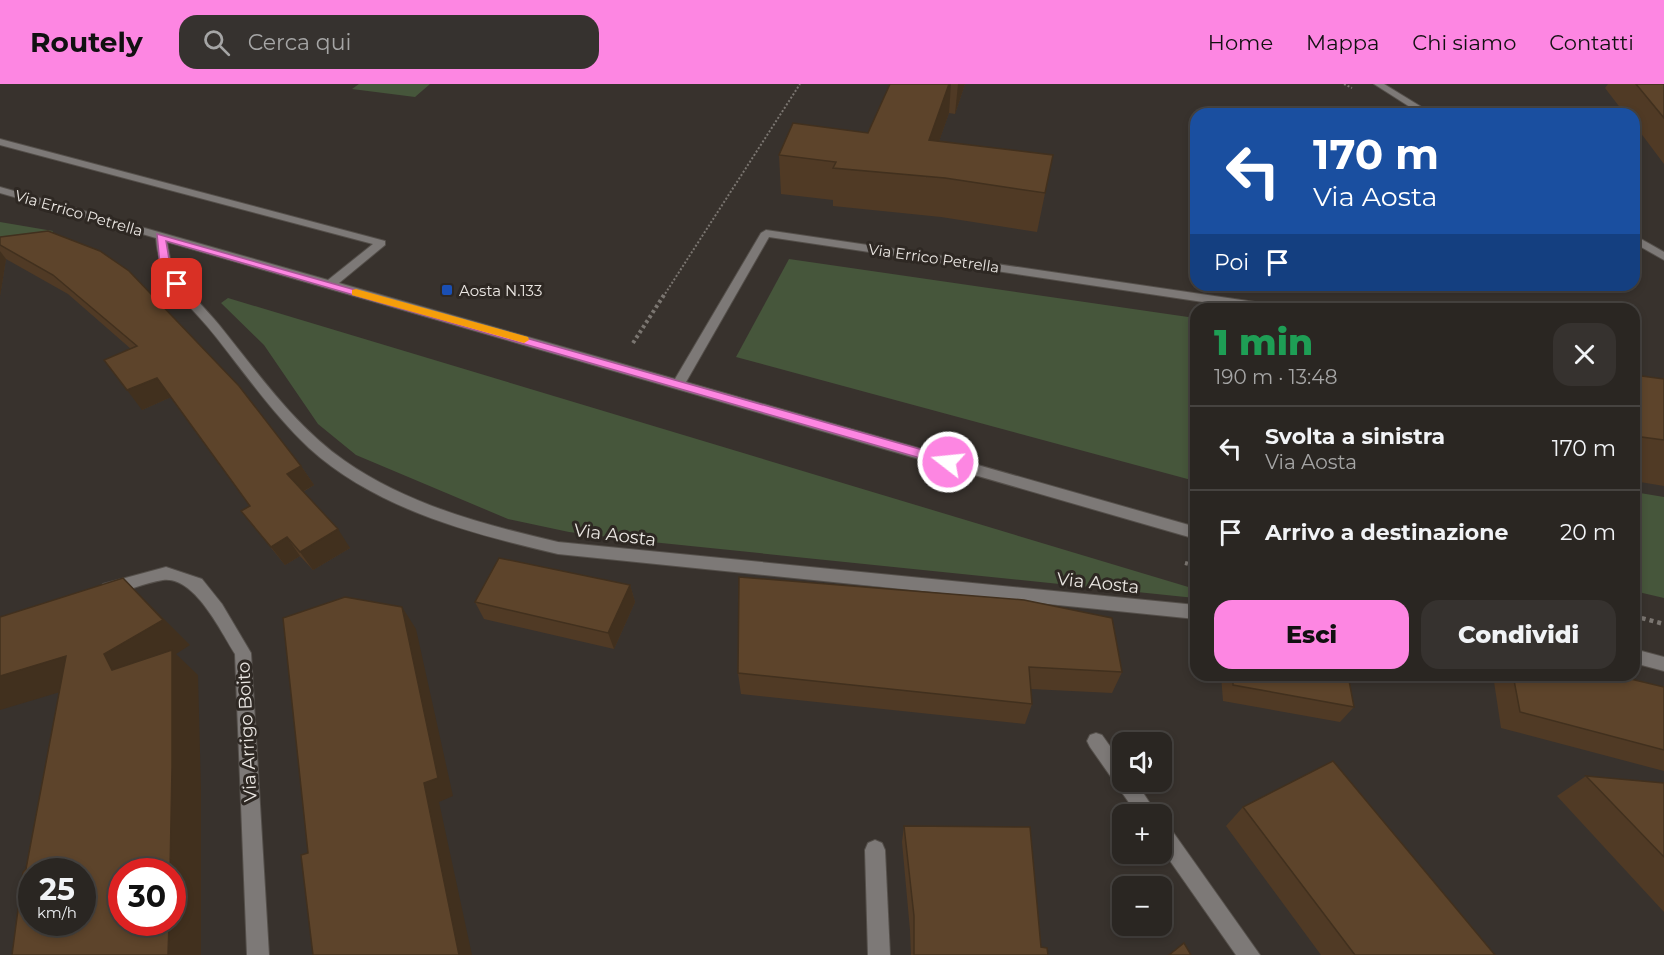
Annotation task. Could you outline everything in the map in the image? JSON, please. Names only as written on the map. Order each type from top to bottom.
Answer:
[{"type":"street","points":[[1378,84],[1418,108]]},
{"type":"street","points":[[0,142],[381,243],[329,285]]},
{"type":"street","name":"Via Errico Petrella","points":[[0,190],[1190,531]]},
{"type":"street","name":"Via Errico Petrella","points":[[678,384],[698,355],[766,233],[1235,303]]},
{"type":"street","name":"Via Aosta","points":[[161,236],[165,265],[177,284],[202,310],[273,400],[316,446],[366,482],[442,515],[509,538],[602,554],[1190,611]]},
{"type":"street","points":[[1640,242],[1664,257]]},
{"type":"street","name":"Via Arrigo Boito","points":[[88,595],[166,573],[196,584],[216,609],[243,653],[258,955]]},
{"type":"street","points":[[1640,658],[1664,664]]},
{"type":"street","points":[[1096,741],[1112,764]]},
{"type":"street","points":[[1172,847],[1249,955]]},
{"type":"street","points":[[875,850],[879,955]]},
{"type":"path","points":[[618,367],[800,84]]},
{"type":"path","points":[[1640,618],[1664,624]]},
{"type":"green space","points":[[359,84],[430,84],[415,97],[352,89]]},
{"type":"green space","points":[[0,222],[53,231],[44,247],[0,252]]},
{"type":"green space","points":[[789,259],[1190,317],[1190,480],[736,357]]},
{"type":"green space","points":[[228,298],[1190,587],[1190,597],[632,540],[569,532],[508,519],[356,455],[318,424],[264,345],[221,303]]},
{"type":"green space","points":[[1640,493],[1664,497],[1664,598],[1640,592]]},
{"type":"building","points":[[890,84],[949,84],[929,140],[1053,155],[1045,193],[945,178],[833,168],[836,162],[779,155],[793,123],[868,133]]},
{"type":"building","points":[[1636,84],[1664,84],[1664,118]]},
{"type":"building","points":[[48,231],[100,251],[129,271],[239,386],[301,466],[287,474],[338,529],[300,552],[287,537],[271,547],[241,511],[250,506],[157,378],[127,390],[104,360],[137,346],[53,275],[0,245],[0,237]]},
{"type":"building","points":[[1640,376],[1664,379],[1664,440],[1640,437]]},
{"type":"building","points":[[499,558],[630,585],[608,633],[475,602]]},
{"type":"building","points":[[739,577],[1024,600],[1112,618],[1122,672],[1029,667],[1032,704],[738,673]]},
{"type":"building","points":[[123,578],[163,620],[104,654],[112,670],[172,650],[170,858],[108,858],[108,936],[169,936],[168,955],[12,955],[18,910],[18,936],[96,936],[96,858],[28,858],[66,656],[0,676],[0,617]]},
{"type":"building","points":[[345,597],[402,607],[438,778],[424,783],[459,955],[313,955],[301,855],[308,853],[283,618]]},
{"type":"building","points":[[1233,681],[1349,681],[1354,707],[1233,685]]},
{"type":"building","points":[[1514,681],[1639,681],[1664,687],[1664,750],[1520,712]]},
{"type":"building","points":[[1333,761],[1495,955],[1355,955],[1243,807]]},
{"type":"building","points":[[1586,776],[1664,783],[1664,857]]},
{"type":"building","points":[[904,826],[1030,827],[1041,947],[1047,948],[1048,955],[914,955],[914,916]]},
{"type":"building","points":[[1184,943],[1191,955],[1169,955]]},
{"type":"slow traffic","points":[[356,292],[524,340]]},
{"type":"place","name":"Aosta N.133","points":[[447,290]]},
{"type":"route","points":[[177,284],[165,265],[161,236],[948,462]]}]
